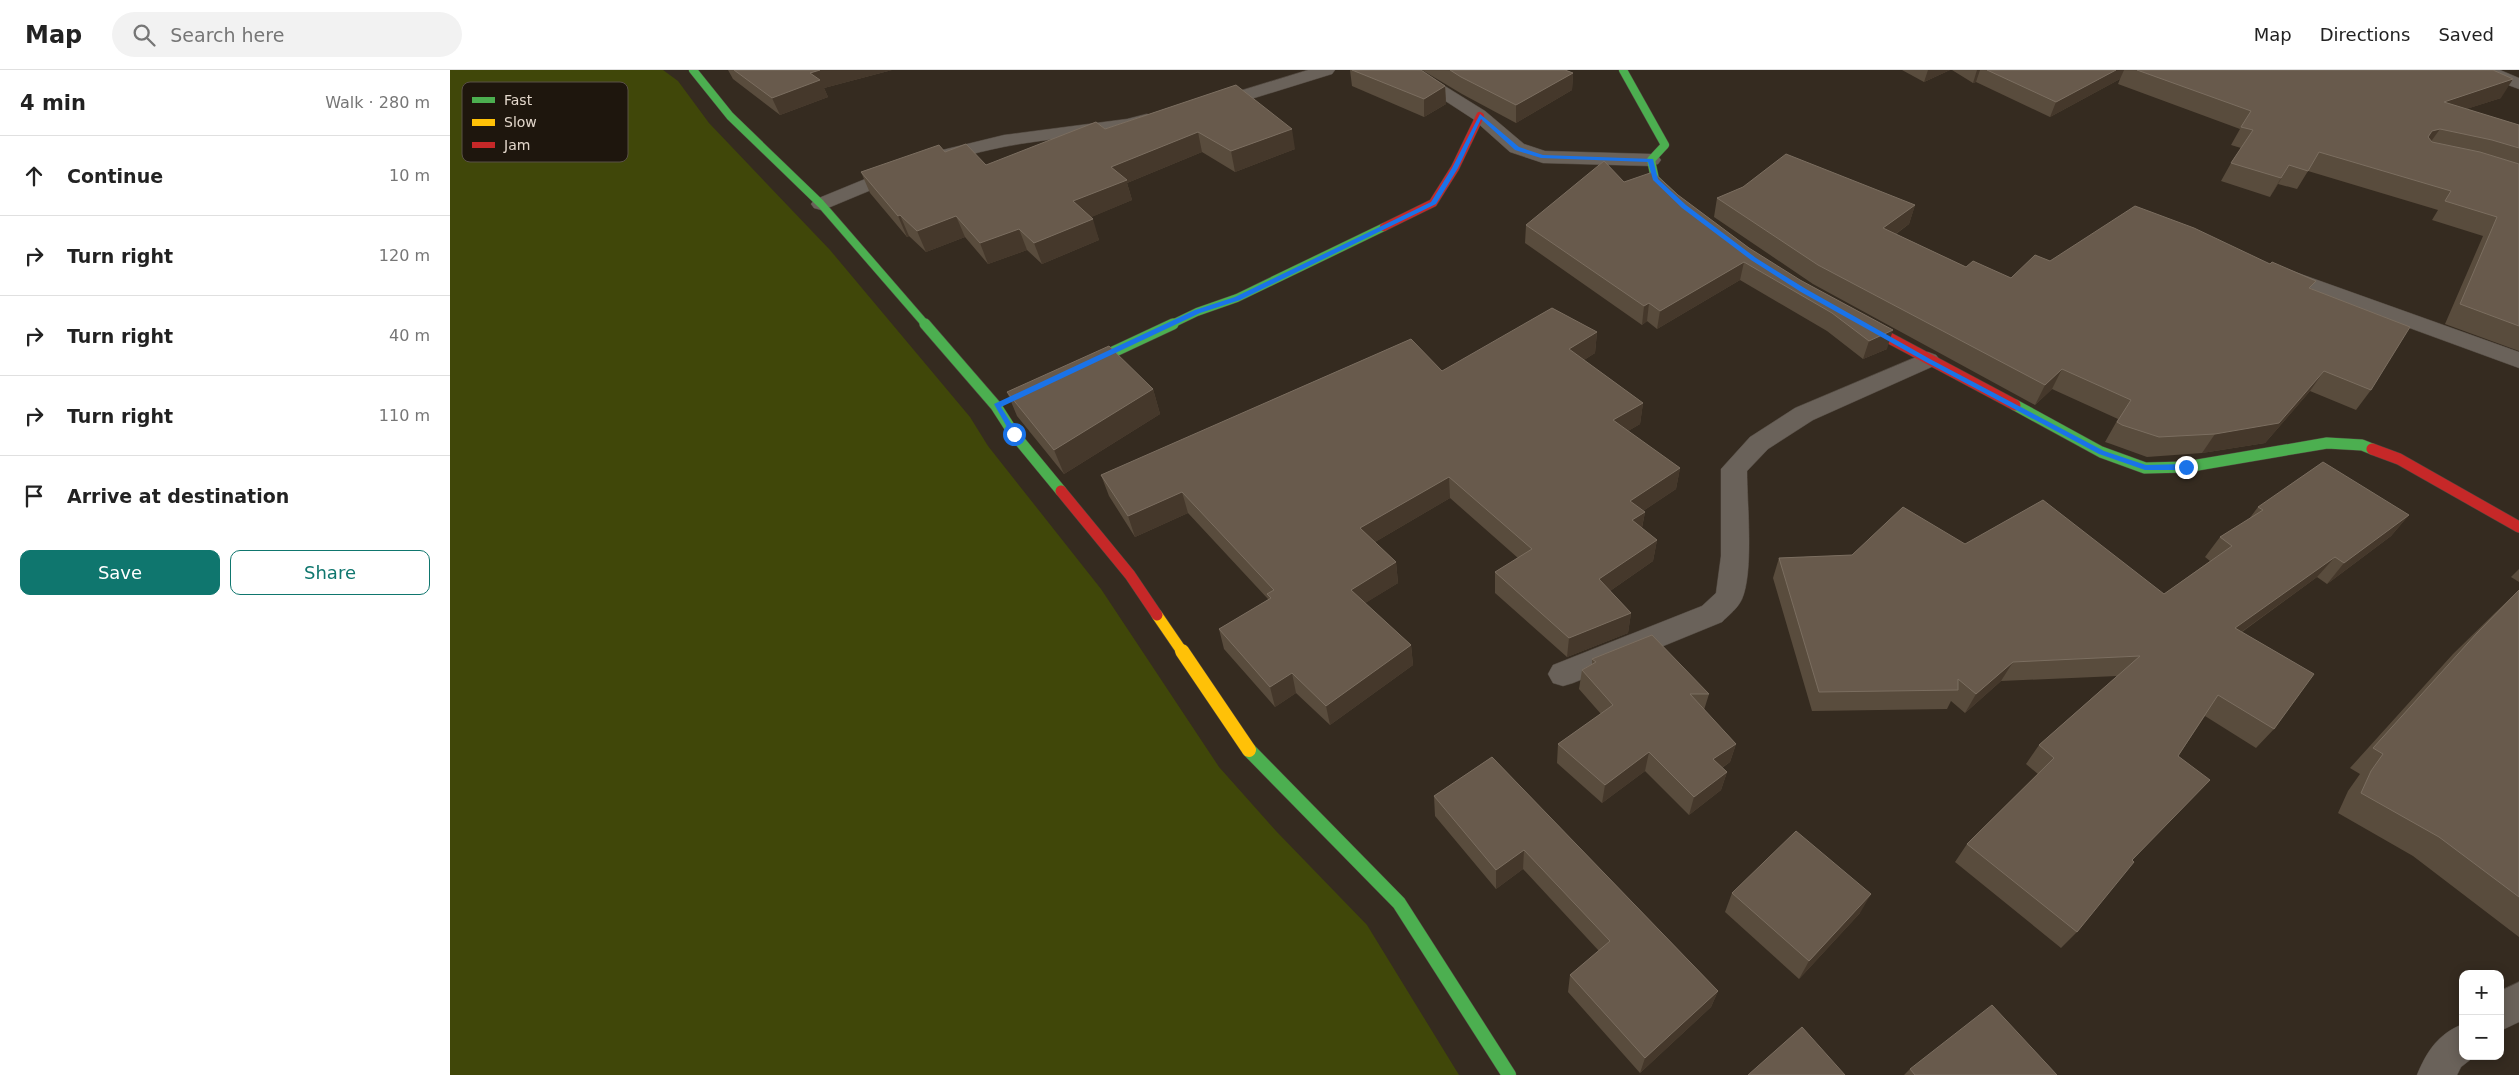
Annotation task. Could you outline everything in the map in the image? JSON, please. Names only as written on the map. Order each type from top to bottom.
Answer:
[{"type":"street","points":[[693,70],[730,116],[821,204],[1001,404],[1014,434],[1130,575],[1248,749],[1399,903],[1509,1075]]},
{"type":"street","points":[[1193,110],[1326,70]]},
{"type":"street","points":[[1407,70],[1448,93],[1480,116],[1517,148],[1543,157],[1651,160],[1665,145],[1623,70]]},
{"type":"street","points":[[2484,70],[2519,84]]},
{"type":"street","points":[[821,204],[933,158],[1004,141],[1127,125],[1165,116]]},
{"type":"street","points":[[1074,371],[1197,312],[1237,298],[1434,203],[1455,168],[1480,116]]},
{"type":"street","points":[[1651,160],[1655,179],[1684,206]]},
{"type":"street","points":[[2261,266],[2519,360]]},
{"type":"street","points":[[1845,314],[2101,452],[2145,468],[2186,467],[2328,443],[2362,445],[2398,459],[2519,527]]},
{"type":"street","points":[[1563,674],[1712,614],[1728,597],[1735,556],[1734,469],[1759,443],[1804,414],[1928,360]]},
{"type":"street","points":[[2504,1009],[2519,1000]]},
{"type":"street","points":[[2436,1075],[2448,1054],[2459,1045]]},
{"type":"green space","points":[[450,70],[663,70],[678,81],[709,123],[830,250],[970,417],[988,446],[1101,589],[1219,767],[1276,831],[1367,925],[1459,1075],[450,1075]]},
{"type":"building","points":[[734,70],[820,70],[810,73],[820,80],[772,98]]},
{"type":"building","points":[[1352,70],[1421,70],[1445,86],[1424,99]]},
{"type":"building","points":[[1450,70],[1565,70],[1573,73],[1516,105]]},
{"type":"building","points":[[1987,70],[2116,70],[2056,102]]},
{"type":"building","points":[[2137,70],[2493,70],[2513,79],[2444,102],[2519,125],[2519,148],[2440,129],[2432,131],[2428,137],[2432,142],[2480,152],[2519,164],[2519,326],[2460,304],[2497,217],[2445,201],[2451,191],[2319,152],[2308,171],[2289,165],[2281,178],[2231,163],[2253,130],[2241,127],[2251,111]]},
{"type":"building","points":[[1236,85],[1292,129],[1231,151],[1198,132],[1111,167],[1127,180],[1073,201],[1093,219],[1034,243],[1019,229],[980,243],[956,216],[917,231],[900,215],[898,216],[861,172],[939,145],[945,152],[966,144],[986,165],[1096,122],[1105,129]]},
{"type":"building","points":[[1786,154],[1915,205],[1883,228],[1966,267],[1973,261],[2011,278],[2035,255],[2050,261],[2135,206],[2194,228],[2270,264],[2272,262],[2316,281],[2309,288],[2410,327],[2371,390],[2324,371],[2279,423],[2215,434],[2159,437],[2117,422],[2131,400],[2062,369],[2045,385],[1818,265],[1717,198],[1743,187]]},
{"type":"building","points":[[1604,161],[1624,182],[1653,172],[1678,195],[1749,248],[1800,280],[1893,330],[1869,341],[1832,313],[1744,262],[1660,311],[1649,303],[1644,306],[1526,225]]},
{"type":"building","points":[[1552,308],[1597,332],[1569,349],[1643,403],[1613,420],[1680,468],[1630,501],[1645,512],[1632,520],[1657,540],[1599,579],[1631,613],[1569,638],[1495,572],[1532,549],[1449,477],[1360,528],[1396,562],[1351,590],[1411,645],[1326,706],[1292,673],[1270,687],[1219,629],[1271,598],[1267,594],[1274,590],[1182,492],[1128,516],[1101,475],[1411,339],[1442,371]]},
{"type":"building","points":[[1109,346],[1153,389],[1054,450],[1007,392]]},
{"type":"building","points":[[2323,462],[2409,515],[2344,563],[2335,557],[2235,628],[2314,674],[2274,729],[2218,695],[2178,756],[2210,780],[2132,860],[2134,862],[2077,932],[1967,844],[2054,758],[2039,745],[2140,656],[2013,662],[1976,694],[1958,679],[1958,690],[1819,692],[1779,558],[1852,555],[1903,507],[1965,544],[2043,500],[2164,594],[2232,546],[2220,537],[2263,510],[2258,507]]},
{"type":"building","points":[[2519,590],[2519,897],[2439,837],[2361,793],[2371,771],[2383,754],[2373,748],[2477,633]]},
{"type":"building","points":[[1652,635],[1709,694],[1690,694],[1736,744],[1713,759],[1727,772],[1694,797],[1649,752],[1605,785],[1558,744],[1613,705],[1582,670],[1596,662],[1592,659]]},
{"type":"building","points":[[1492,757],[1718,991],[1645,1058],[1570,975],[1610,941],[1524,850],[1496,870],[1434,796]]},
{"type":"building","points":[[1796,831],[1871,894],[1809,961],[1732,893]]},
{"type":"building","points":[[1992,1005],[2057,1075],[1915,1075],[1910,1069]]},
{"type":"building","points":[[1802,1027],[1845,1075],[1748,1075]]},
{"type":"traffic: fast","points":[[693,70],[730,116],[821,204],[996,406],[1014,434],[1061,491]]},
{"type":"traffic: fast","points":[[1623,70],[1665,145],[1651,160],[1655,179],[1677,200]]},
{"type":"traffic: fast","points":[[1081,367],[1197,312],[1237,298],[1384,227]]},
{"type":"traffic: fast","points":[[2015,405],[2101,452],[2145,468],[2186,467],[2327,443],[2362,445],[2372,449]]},
{"type":"traffic: fast","points":[[1249,750],[1399,903],[1509,1075]]},
{"type":"traffic: slow","points":[[1157,615],[1249,750]]},
{"type":"traffic: jam","points":[[1384,227],[1433,203],[1455,168],[1480,116]]},
{"type":"traffic: jam","points":[[1858,321],[2015,405]]},
{"type":"traffic: jam","points":[[2372,449],[2399,459],[2519,527]]},
{"type":"traffic: jam","points":[[1061,491],[1130,575],[1157,615]]},
{"type":"route","points":[[1014,434],[996,406],[1197,312],[1237,298],[1434,203],[1455,168],[1480,116],[1517,148],[1543,157],[1651,160],[1655,179],[1684,206],[1754,259],[1804,290],[1928,360],[2101,452],[2145,468],[2186,467]]}]
